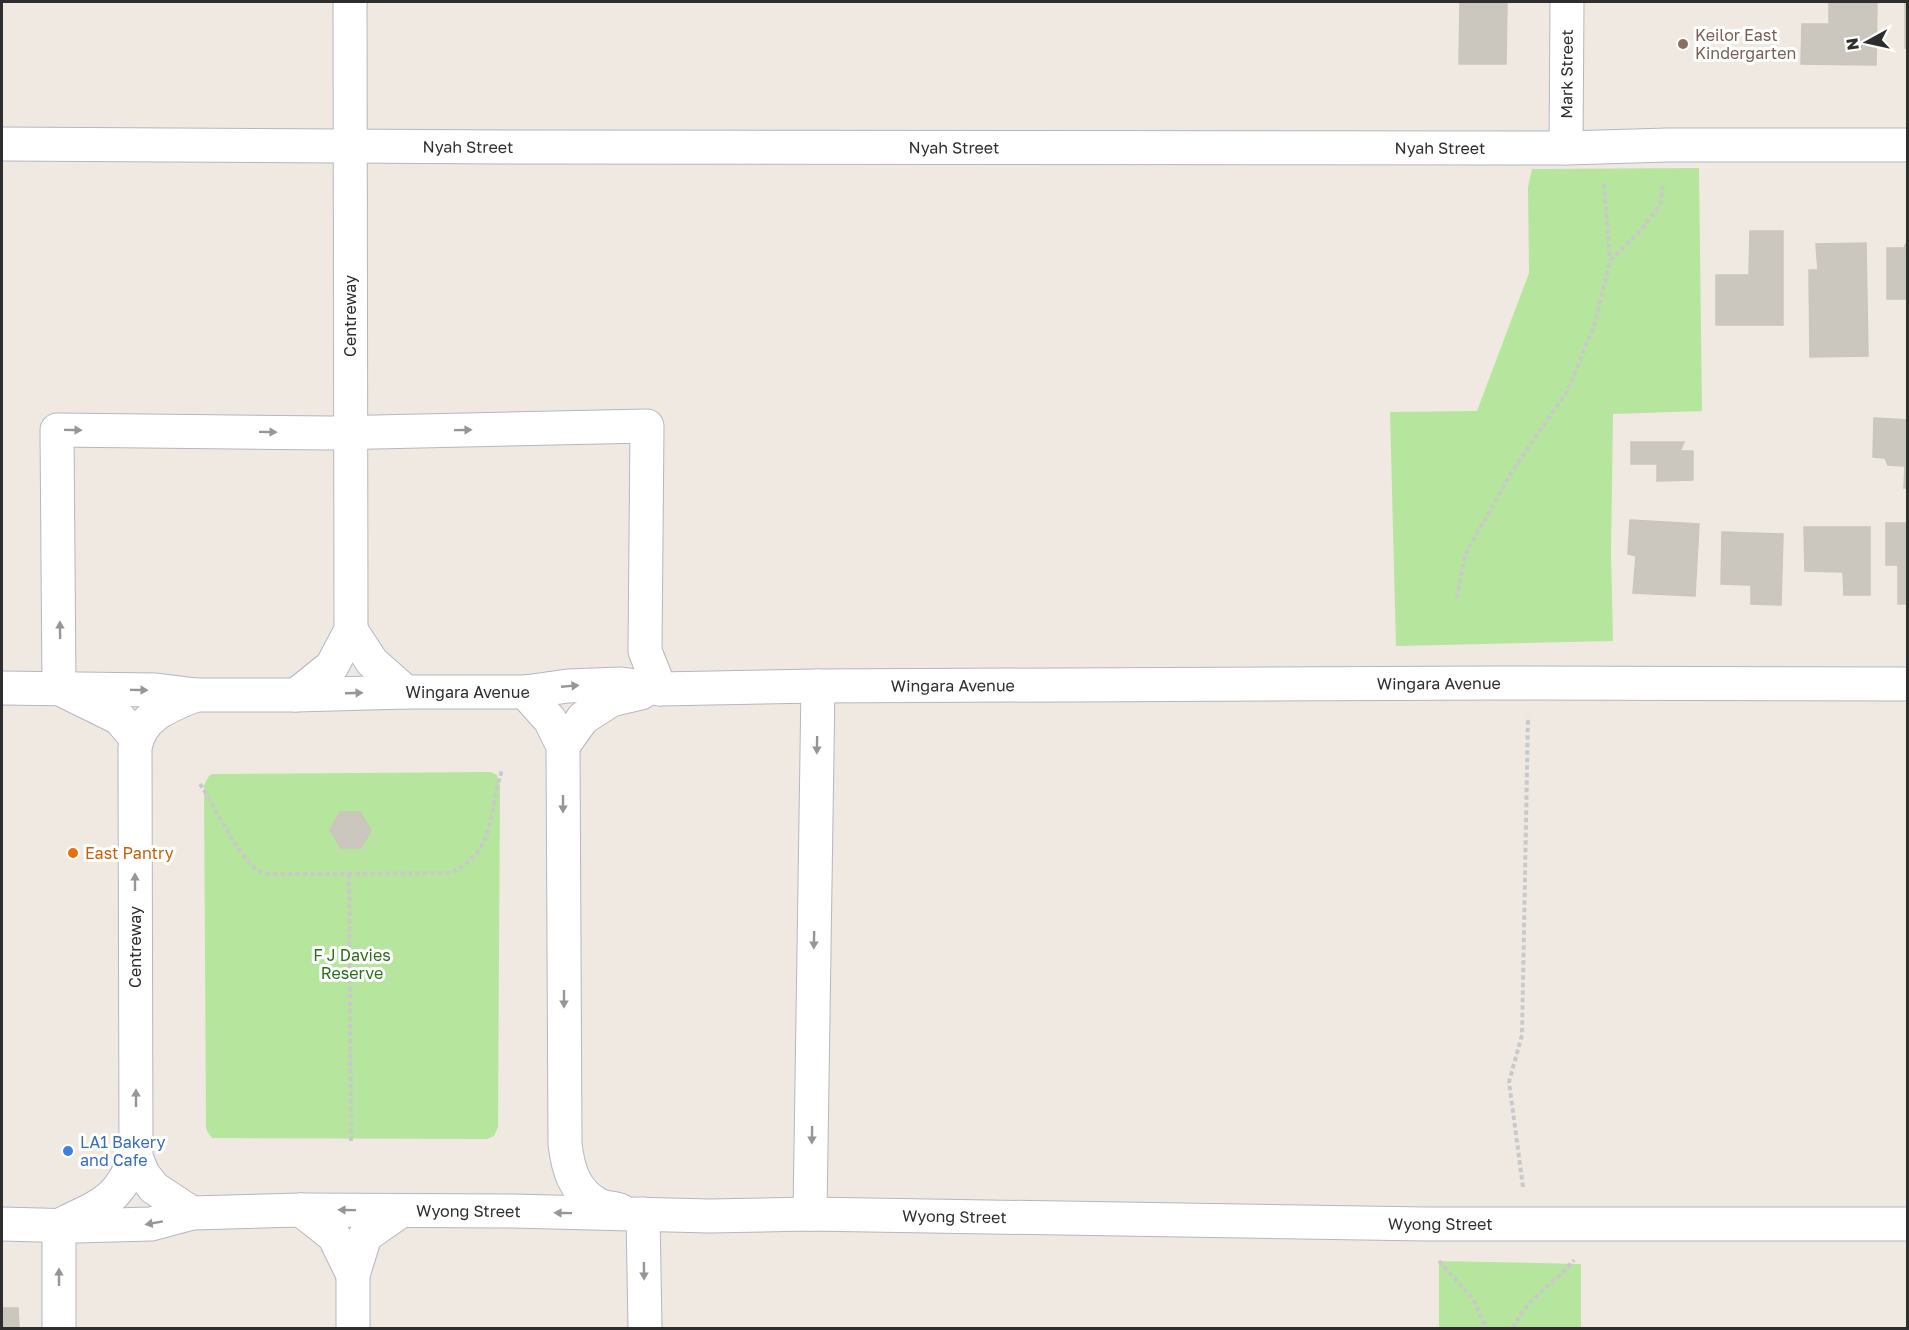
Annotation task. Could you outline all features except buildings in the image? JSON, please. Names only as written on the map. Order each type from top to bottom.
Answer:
[{"type":"street","name":"Centreway","points":[[296,695],[332,666],[351,630],[350,2]]},
{"type":"street","name":"Mark Street","points":[[1566,147],[1567,2]]},
{"type":"street","name":"Nyah Street","points":[[2,144],[515,147],[1908,145]]},
{"type":"street","points":[[196,695],[168,706],[150,717],[136,738],[119,718],[59,688],[57,429],[350,433],[647,426],[645,651],[660,689],[611,700],[583,718],[563,746]]},
{"type":"street","points":[[351,630],[372,662],[406,692]]},
{"type":"street","name":"Wingara Avenue","points":[[2,688],[156,690],[196,695],[296,695],[406,692],[525,693],[568,686],[621,684],[660,689],[818,686],[1498,683],[1908,684]]},
{"type":"street","points":[[810,1214],[818,686]]},
{"type":"street","points":[[525,693],[550,720],[563,746],[567,1165],[574,1181],[584,1194],[599,1205],[643,1215],[645,1329]]},
{"type":"street","name":"Centreway","points":[[136,738],[136,1156],[143,1174],[154,1188],[192,1213]]},
{"type":"street","points":[[513,1211],[551,1185],[561,1167],[565,1144]]},
{"type":"street","name":"Centreway","points":[[59,1225],[99,1206],[120,1189],[127,1179],[136,1156]]},
{"type":"street","points":[[301,1210],[334,1236],[353,1275]]},
{"type":"street","name":"Wyong Street","points":[[2,1224],[77,1226],[151,1224],[192,1213],[301,1210],[513,1211],[709,1216],[810,1214],[1425,1224],[1908,1224]]},
{"type":"street","points":[[353,1329],[353,1275],[364,1236],[400,1211]]},
{"type":"street","points":[[59,1225],[59,1329]]},
{"type":"path","points":[[1457,598],[1465,555],[1511,473],[1568,390],[1595,323],[1610,261],[1604,184]]},
{"type":"path","points":[[1610,261],[1639,232],[1660,205],[1663,184]]},
{"type":"path","points":[[1523,1188],[1509,1082],[1522,1035],[1528,724]]},
{"type":"path","points":[[200,784],[250,865],[261,873],[450,873],[464,867],[483,846],[489,830],[496,787],[502,770]]},
{"type":"path","points":[[349,874],[351,1143]]},
{"type":"path","points":[[1513,1329],[1537,1296],[1574,1259]]},
{"type":"path","points":[[1438,1260],[1473,1299],[1486,1329]]},
{"type":"green space","points":[[1699,168],[1702,411],[1613,414],[1611,553],[1613,641],[1396,646],[1390,412],[1477,411],[1529,273],[1528,187],[1532,169]]},
{"type":"green space","name":"F J Davies Reserve","points":[[491,772],[497,775],[500,786],[498,1127],[494,1136],[487,1139],[212,1138],[206,1127],[204,785],[209,776],[212,774]]},
{"type":"green space","points":[[1439,1261],[1581,1264],[1581,1328],[1439,1328]]},
{"type":"place","name":"Keilor East Kindergarten","points":[[1683,44]]},
{"type":"place","name":"East Pantry","points":[[73,853]]},
{"type":"place","name":"LA1 Bakery and Cafe","points":[[68,1151]]}]
